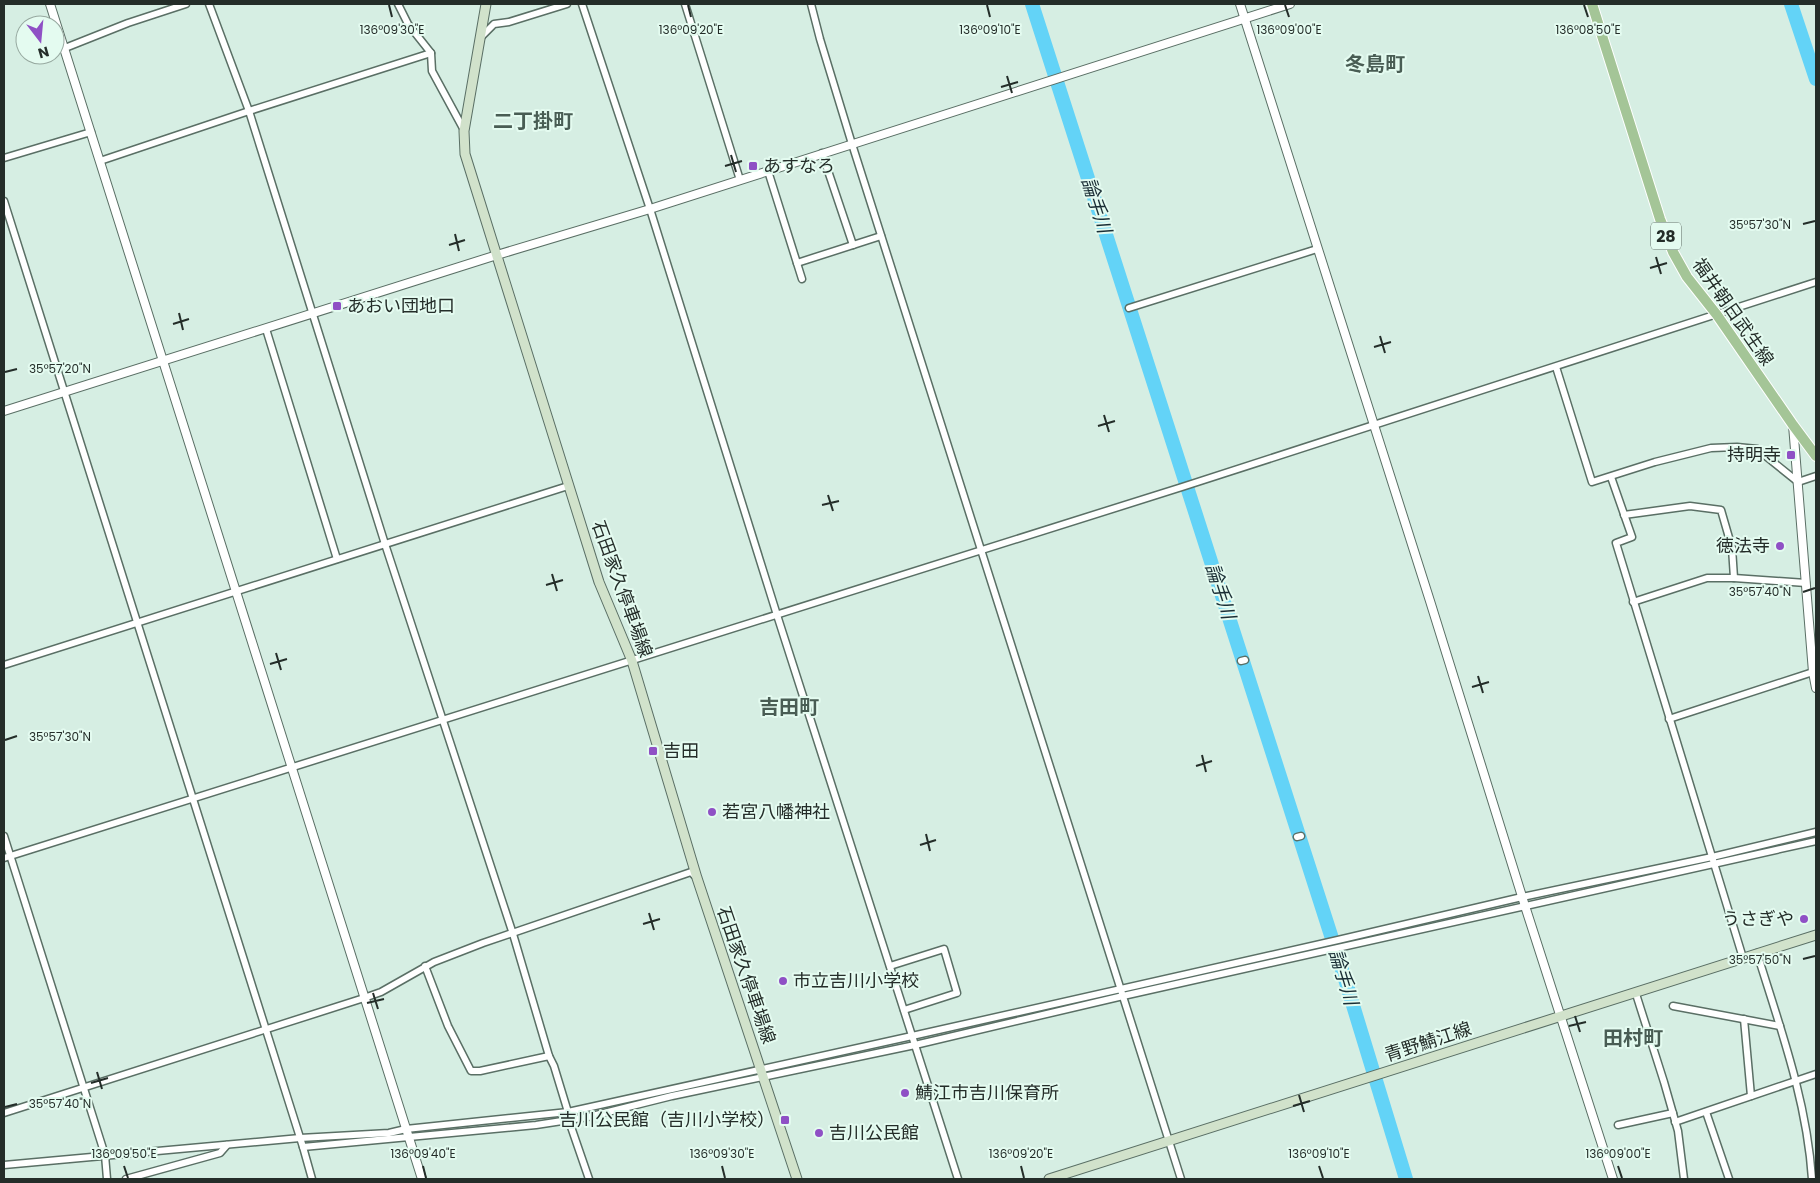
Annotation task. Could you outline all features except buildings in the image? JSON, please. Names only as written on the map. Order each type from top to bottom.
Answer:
[{"type":"main road","name":"石田家久停車場線","points":[[486,4],[464,131],[465,154],[599,582],[632,661],[697,878],[797,1179]]},
{"type":"main road","name":"福井朝日武生線","points":[[1592,4],[1660,219],[1673,252],[1687,277],[1717,315],[1816,456]]},
{"type":"main road","name":"青野鯖江線","points":[[1049,1179],[1373,1077],[1561,1015],[1636,994],[1816,935]]},
{"type":"street","points":[[186,4],[136,20],[65,48],[422,1179]]},
{"type":"street","points":[[209,4],[249,111],[385,544],[513,934],[549,1056],[554,1066],[568,1112]]},
{"type":"street","points":[[398,4],[408,24],[432,54],[432,70],[464,131]]},
{"type":"street","points":[[480,38],[494,24],[509,22],[567,4]]},
{"type":"street","points":[[582,4],[650,209],[777,615],[958,1179]]},
{"type":"street","points":[[685,4],[740,180]]},
{"type":"street","points":[[811,4],[852,144],[1181,1179]]},
{"type":"street","points":[[1240,4],[1613,1179]]},
{"type":"street","points":[[4,411],[497,255],[650,209],[1290,4]]},
{"type":"street","points":[[100,161],[249,111],[432,54]]},
{"type":"street","points":[[4,158],[91,132]]},
{"type":"street","points":[[822,153],[852,245]]},
{"type":"street","points":[[768,171],[802,279]]},
{"type":"street","points":[[4,201],[312,1179]]},
{"type":"street","points":[[797,263],[881,236]]},
{"type":"street","points":[[1131,308],[1317,249]]},
{"type":"street","points":[[7,857],[1185,486],[1816,282]]},
{"type":"street","points":[[266,329],[337,559]]},
{"type":"street","points":[[1556,367],[1592,482],[1655,462],[1711,448],[1737,447],[1757,449],[1798,482]]},
{"type":"street","points":[[1793,425],[1816,688]]},
{"type":"street","points":[[1798,482],[1816,476]]},
{"type":"street","points":[[1611,477],[1632,537],[1616,543],[1742,958]]},
{"type":"street","points":[[4,665],[568,486]]},
{"type":"street","points":[[1624,515],[1690,506],[1722,510],[1732,548],[1734,578]]},
{"type":"street","points":[[1634,602],[1707,578],[1806,583]]},
{"type":"street","points":[[1669,719],[1815,672]]},
{"type":"street","points":[[303,1147],[568,1112],[762,1073],[915,1045],[1123,996],[1525,906],[1713,860],[1816,832]]},
{"type":"street","points":[[4,836],[7,857],[105,1156],[106,1179]]},
{"type":"street","points":[[4,1165],[300,1138],[569,1121],[912,1036],[1522,897],[1816,841]]},
{"type":"street","points":[[4,1113],[364,998],[381,992],[425,966],[483,943],[691,872],[697,878]]},
{"type":"street","points":[[890,966],[944,949],[957,993],[904,1010]]},
{"type":"street","points":[[1757,953],[1797,1081],[1810,1153],[1812,1179]]},
{"type":"street","points":[[425,966],[448,1026],[471,1071],[480,1072],[549,1056]]},
{"type":"street","points":[[1636,994],[1675,1122],[1684,1179]]},
{"type":"street","points":[[1674,1006],[1780,1026]]},
{"type":"street","points":[[1744,1019],[1751,1096]]},
{"type":"street","points":[[1675,1122],[1816,1074]]},
{"type":"street","points":[[1706,1112],[1729,1179]]},
{"type":"street","points":[[1618,1125],[1672,1113]]},
{"type":"street","points":[[569,1121],[589,1179]]},
{"type":"street","points":[[126,1179],[220,1153],[227,1145]]},
{"type":"waterway","name":"論手川","points":[[1032,4],[1345,979],[1406,1179]]},
{"type":"waterway","points":[[1791,4],[1816,79]]},
{"type":"place","name":"あすなろ","points":[[753,166]]},
{"type":"place","name":"あおい団地口","points":[[337,306]]},
{"type":"place","name":"持明寺","points":[[1791,455]]},
{"type":"place","name":"徳法寺","points":[[1780,546]]},
{"type":"place","name":"吉田","points":[[653,751]]},
{"type":"place","name":"若宮八幡神社","points":[[712,812]]},
{"type":"place","name":"うさぎや","points":[[1804,919]]},
{"type":"place","name":"市立吉川小学校","points":[[783,981]]},
{"type":"place","name":"鯖江市吉川保育所","points":[[905,1093]]},
{"type":"place","name":"吉川公民館（吉川小学校）","points":[[785,1120]]},
{"type":"place","name":"吉川公民館","points":[[819,1133]]},
{"type":"district","name":"冬島町","points":[[1375,64]]},
{"type":"district","name":"二丁掛町","points":[[533,121]]},
{"type":"district","name":"吉田町","points":[[789,707]]},
{"type":"district","name":"田村町","points":[[1633,1038]]}]
